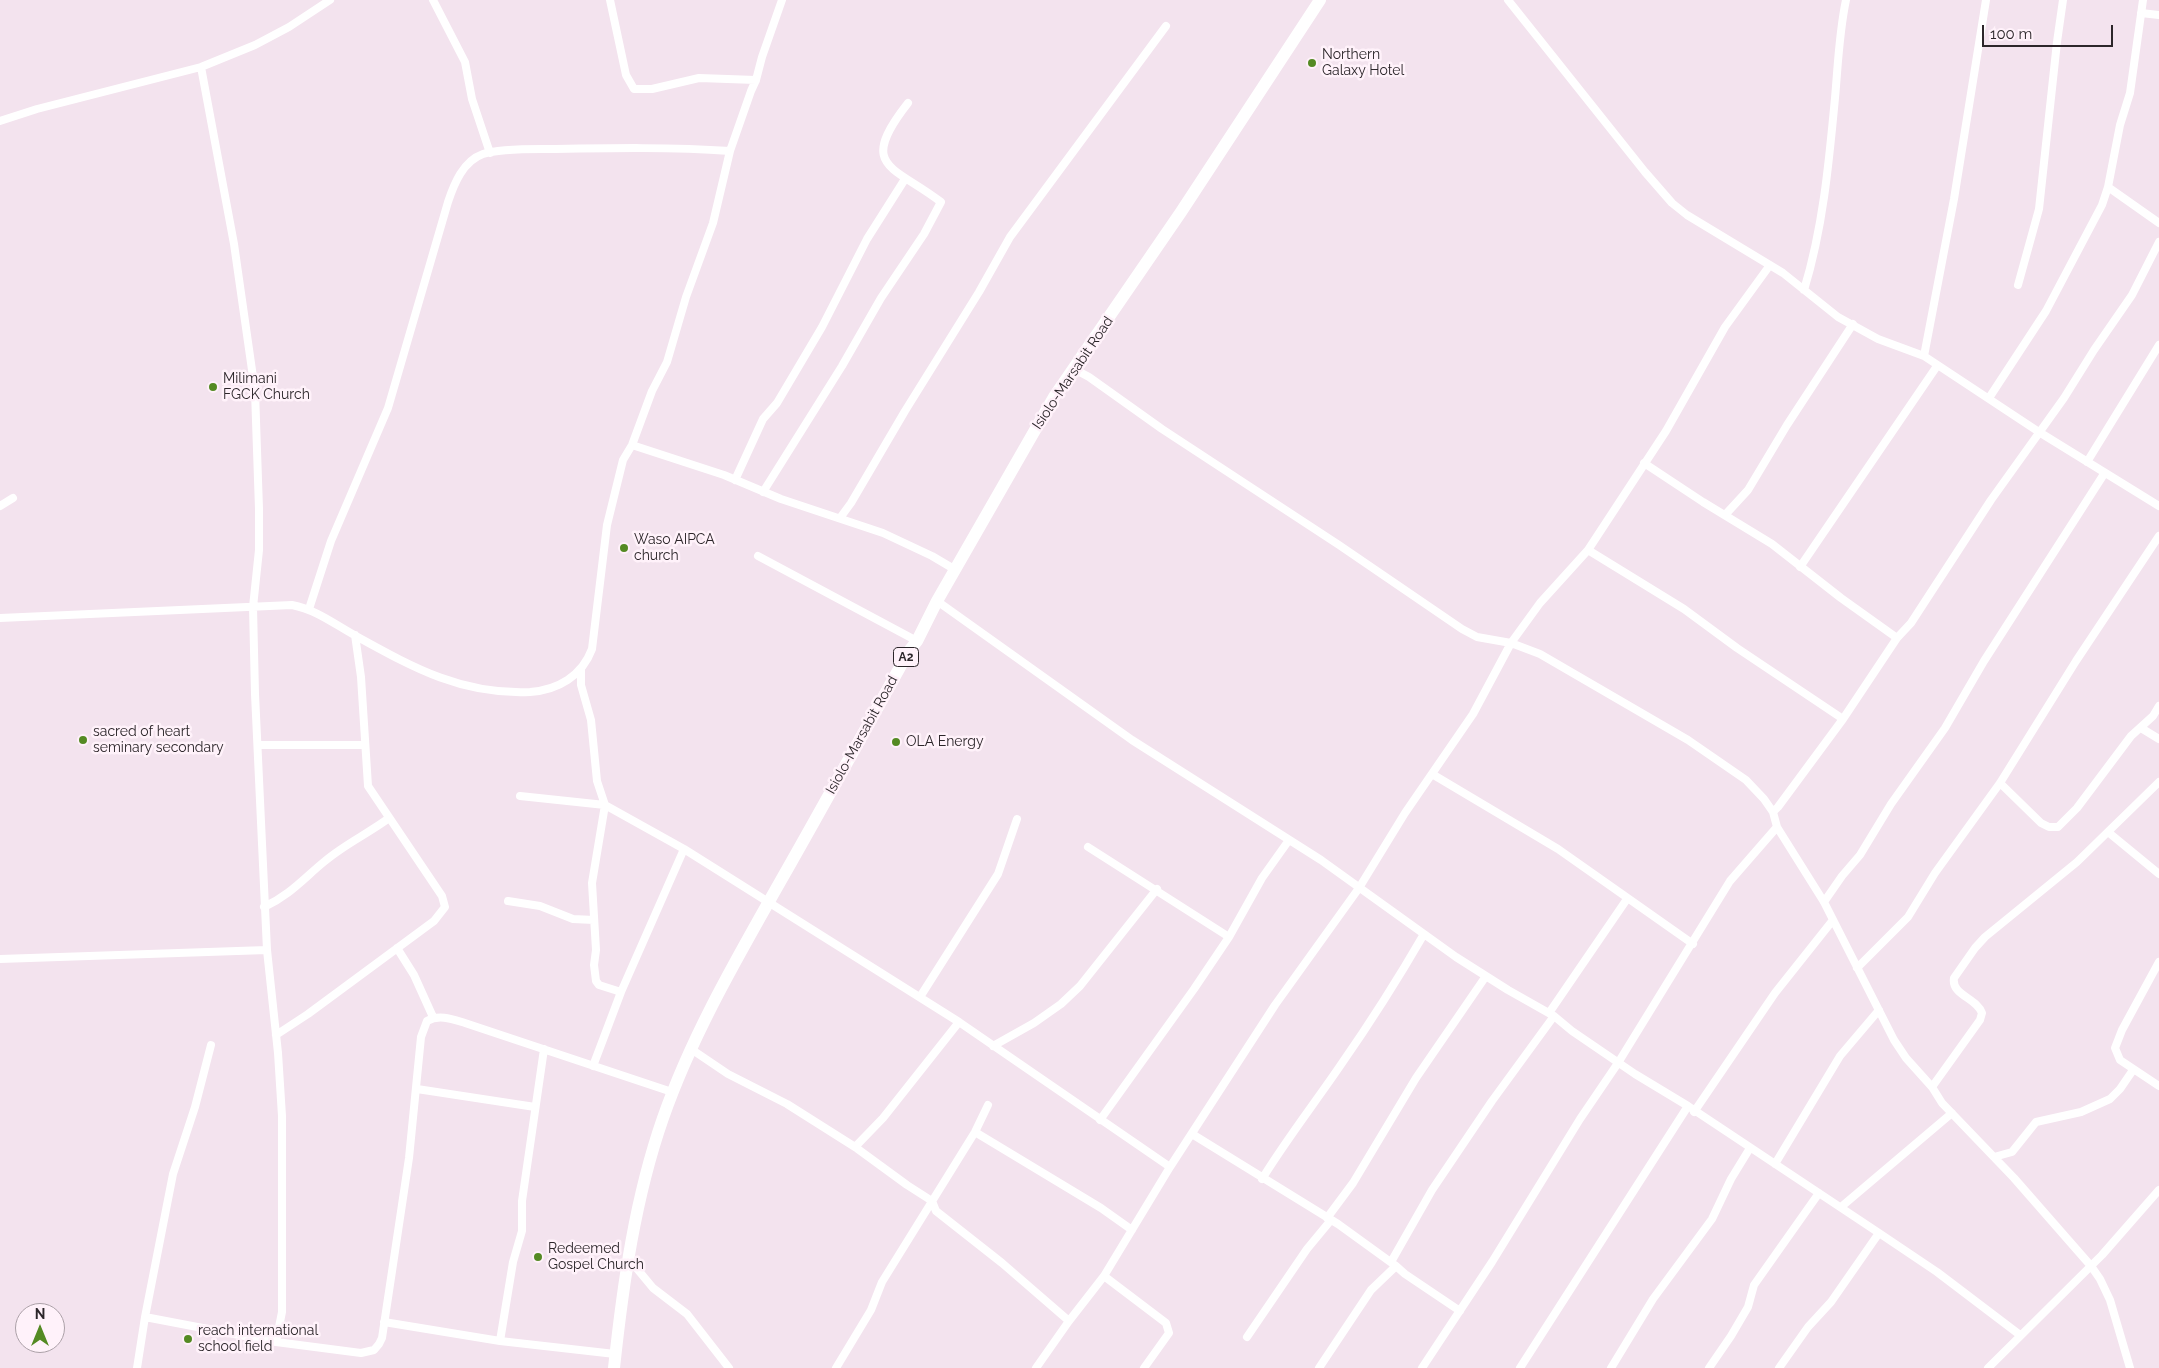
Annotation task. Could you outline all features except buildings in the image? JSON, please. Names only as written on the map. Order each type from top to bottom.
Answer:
[{"type":"highway","name":"Isiolo-Marsabit Road","points":[[614,1368],[629,1259],[654,1145],[672,1092],[691,1049],[746,941],[909,652],[917,641],[954,569],[1054,397],[1181,212],[1320,0]]},
{"type":"street","points":[[0,121],[37,109],[201,67],[255,45],[289,27],[330,0]]},
{"type":"street","points":[[433,0],[465,62],[472,99],[490,153]]},
{"type":"street","points":[[610,0],[626,75],[634,89],[652,89],[699,78],[756,80]]},
{"type":"street","points":[[0,618],[292,605],[310,609],[356,636],[447,681],[492,692],[546,690],[567,680],[581,669],[589,656],[594,637],[611,506],[623,460],[632,445],[652,391],[666,362],[686,297],[713,222],[730,151],[782,0]]},
{"type":"street","points":[[1508,0],[1672,203],[1687,215],[1770,265],[1838,317],[1854,324],[1878,339],[1924,356],[2104,474],[2159,506]]},
{"type":"street","points":[[1804,290],[1814,254],[1825,186],[1832,133],[1839,38],[1846,0]]},
{"type":"street","points":[[1924,356],[1954,198],[1986,0]]},
{"type":"street","points":[[2018,285],[2039,209],[2063,0]]},
{"type":"street","points":[[1989,398],[2046,311],[2091,228],[2108,187],[2120,125],[2130,93],[2143,0]]},
{"type":"street","points":[[2141,13],[2159,15]]},
{"type":"street","points":[[840,518],[851,503],[904,411],[1010,237],[1166,26]]},
{"type":"street","points":[[201,67],[236,252],[255,391],[260,509],[253,607],[266,950],[276,1035],[282,1116],[284,1199],[282,1312],[276,1342]]},
{"type":"street","points":[[763,492],[842,366],[881,298],[937,213],[941,202],[904,178],[886,161],[882,148],[894,121],[908,104]]},
{"type":"street","points":[[310,609],[331,540],[388,408],[424,280],[452,190],[466,166],[474,159],[490,153],[532,149],[598,148],[730,151]]},
{"type":"street","points":[[735,480],[763,419],[777,403],[822,327],[867,238],[904,178]]},
{"type":"street","points":[[2108,187],[2159,223]]},
{"type":"street","points":[[1772,812],[1778,807],[1843,719],[1897,638],[1911,623],[1991,500],[2064,398],[2132,295],[2159,242]]},
{"type":"street","points":[[1036,1368],[1104,1276],[1170,1167],[1275,1006],[1359,888],[1473,714],[1511,643],[1540,603],[1588,550],[1666,431],[1725,327],[1770,265]]},
{"type":"street","points":[[1725,515],[1748,490],[1792,417],[1854,324]]},
{"type":"street","points":[[2088,462],[2159,345]]},
{"type":"street","points":[[1800,567],[1937,366]]},
{"type":"street","points":[[1074,369],[1162,430],[1339,545],[1462,630],[1477,637],[1511,643],[1555,662],[1702,750],[1746,780],[1764,799],[1772,812],[1777,827],[1824,902],[1879,1010],[1906,1058],[1932,1087],[1942,1103],[1994,1157],[2091,1266],[2100,1279],[2110,1300],[2130,1368]]},
{"type":"street","points":[[632,445],[883,533],[932,556],[954,569]]},
{"type":"street","points":[[1644,462],[1772,544],[1800,567],[1897,638]]},
{"type":"street","points":[[1824,902],[1842,876],[1860,855],[1891,804],[1945,728],[1984,661],[2104,474]]},
{"type":"street","points":[[0,506],[13,498]]},
{"type":"street","points":[[1857,968],[1908,917],[1935,873],[2000,784],[2076,661],[2159,536]]},
{"type":"street","points":[[1588,550],[1684,608],[1737,648],[1843,719]]},
{"type":"street","points":[[758,556],[917,641]]},
{"type":"street","points":[[937,601],[1132,740],[1321,860],[1486,976],[1551,1014],[1572,1032],[1618,1063],[1841,1207],[1937,1272],[2020,1335]]},
{"type":"street","points":[[276,1035],[308,1014],[434,921],[443,910],[445,903],[368,786],[361,677],[356,636]]},
{"type":"street","points":[[581,669],[581,685],[591,720],[597,781],[605,805],[592,883],[596,950],[594,965],[596,981],[599,985],[621,992]]},
{"type":"street","points":[[2000,784],[2041,823],[2049,827],[2058,827],[2077,808],[2131,736],[2141,728],[2159,706]]},
{"type":"street","points":[[2141,728],[2159,739]]},
{"type":"street","points":[[258,746],[364,745]]},
{"type":"street","points":[[1432,774],[1558,849],[1693,944]]},
{"type":"street","points":[[1932,1087],[1980,1020],[1982,1013],[1973,1000],[1956,990],[1953,982],[1975,948],[2007,918],[2041,894],[2159,782]]},
{"type":"street","points":[[520,796],[605,805],[684,849],[959,1022],[1170,1167]]},
{"type":"street","points":[[264,907],[287,894],[331,856],[389,818]]},
{"type":"street","points":[[920,997],[998,874],[1017,819]]},
{"type":"street","points":[[1422,1368],[1580,1119],[1618,1063],[1693,944],[1730,881],[1777,827]]},
{"type":"street","points":[[2108,832],[2159,874]]},
{"type":"street","points":[[1100,1120],[1194,989],[1229,937],[1262,878],[1290,840]]},
{"type":"street","points":[[1088,847],[1157,889],[1229,937]]},
{"type":"street","points":[[593,1066],[621,992],[684,849]]},
{"type":"street","points":[[993,1046],[1034,1023],[1061,1004],[1080,986],[1157,889]]},
{"type":"street","points":[[1318,1368],[1371,1290],[1393,1264],[1432,1190],[1627,899]]},
{"type":"street","points":[[508,901],[531,904],[573,919],[594,920]]},
{"type":"street","points":[[1520,1368],[1691,1109],[1775,993],[1833,920]]},
{"type":"street","points":[[1262,1178],[1290,1134],[1346,1057],[1400,976],[1424,934]]},
{"type":"street","points":[[397,948],[414,975],[433,1017]]},
{"type":"street","points":[[0,958],[266,950]]},
{"type":"street","points":[[2159,962],[2117,1042],[2116,1054],[2120,1060],[2133,1070],[2159,1086]]},
{"type":"street","points":[[1247,1337],[1353,1183],[1416,1078],[1486,976]]},
{"type":"street","points":[[1775,1164],[1840,1056],[1879,1010]]},
{"type":"street","points":[[145,1317],[276,1342],[369,1353],[379,1344],[409,1158],[421,1037],[426,1021],[433,1017],[446,1017],[460,1021],[672,1092]]},
{"type":"street","points":[[855,1147],[883,1118],[959,1022]]},
{"type":"street","points":[[138,1368],[145,1317],[173,1174],[195,1107],[211,1045]]},
{"type":"street","points":[[500,1341],[513,1262],[522,1231],[522,1201],[544,1049]]},
{"type":"street","points":[[691,1049],[728,1074],[787,1104],[855,1147],[932,1201],[936,1211],[1002,1263],[1069,1321]]},
{"type":"street","points":[[1994,1157],[2012,1152],[2036,1122],[2081,1112],[2110,1099],[2120,1089],[2133,1070]]},
{"type":"street","points":[[417,1089],[535,1107]]},
{"type":"street","points":[[836,1368],[871,1310],[882,1282],[975,1132],[988,1105]]},
{"type":"street","points":[[1841,1207],[1952,1113]]},
{"type":"street","points":[[975,1132],[1101,1208],[1132,1230]]},
{"type":"street","points":[[1192,1134],[1329,1219],[1405,1274],[1460,1310]]},
{"type":"street","points":[[1611,1368],[1653,1299],[1712,1219],[1731,1179],[1750,1148]]},
{"type":"street","points":[[1988,1368],[2091,1266],[2159,1190]]},
{"type":"street","points":[[1709,1368],[1748,1307],[1754,1285],[1819,1193]]},
{"type":"street","points":[[1779,1368],[1808,1326],[1832,1302],[1879,1233]]},
{"type":"street","points":[[629,1259],[653,1288],[687,1314],[730,1368]]},
{"type":"street","points":[[1104,1276],[1166,1323],[1169,1333],[1144,1368]]},
{"type":"street","points":[[384,1322],[500,1341],[615,1354]]},
{"type":"place","name":"Northern Galaxy Hotel","points":[[1312,63]]},
{"type":"place","name":"Milimani FGCK Church","points":[[213,387]]},
{"type":"place","name":"Waso AIPCA church","points":[[624,548]]},
{"type":"place","name":"sacred of heart seminary secondary","points":[[83,740]]},
{"type":"place","name":"OLA Energy","points":[[896,742]]},
{"type":"place","name":"Redeemed Gospel Church","points":[[538,1257]]},
{"type":"place","name":"reach international school field","points":[[188,1339]]}]
